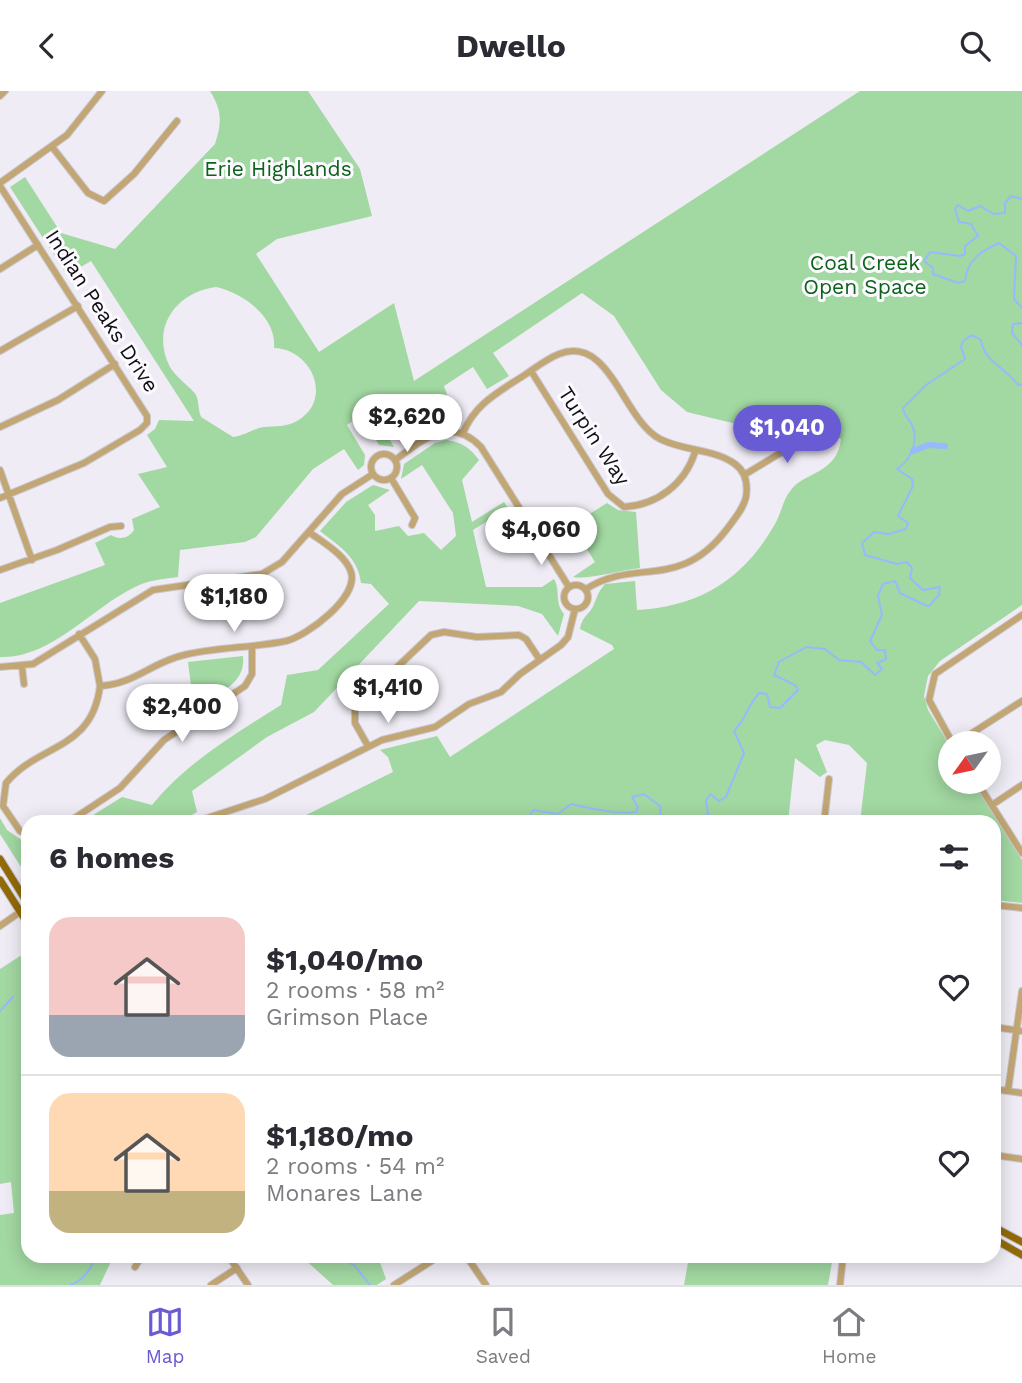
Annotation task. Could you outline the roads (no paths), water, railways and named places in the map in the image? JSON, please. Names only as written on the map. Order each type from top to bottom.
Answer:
[{"type":"main road","points":[[0,859],[21,893]]},
{"type":"main road","points":[[0,880],[20,912]]},
{"type":"main road","points":[[1001,1231],[1022,1242]]},
{"type":"main road","points":[[1001,1243],[1022,1255]]},
{"type":"street","points":[[0,96],[5,91]]},
{"type":"street","points":[[0,185],[53,148],[85,116],[102,91]]},
{"type":"street","points":[[53,148],[88,193],[104,201],[134,174],[177,121]]},
{"type":"street","name":"Indian Peaks Drive","points":[[0,185],[145,408],[146,423],[84,463],[0,498]]},
{"type":"street","points":[[0,269],[38,245]]},
{"type":"street","points":[[0,351],[78,306]]},
{"type":"street","points":[[463,433],[479,405],[557,354],[568,351],[587,353],[602,364],[651,433],[695,451],[724,458],[744,475],[747,485],[745,502],[708,550],[680,568],[604,579],[586,589]]},
{"type":"street","points":[[0,427],[58,400],[116,364]]},
{"type":"street","name":"Turpin Way","points":[[531,371],[608,494],[624,507],[652,502],[669,491],[688,466],[695,451]]},
{"type":"street","points":[[395,460],[437,433],[451,430],[463,433],[481,447],[569,587]]},
{"type":"street","points":[[744,475],[792,446],[801,431]]},
{"type":"street","points":[[387,455],[395,460],[396,472],[391,478],[381,480],[373,474],[372,462],[378,456],[387,455]]},
{"type":"street","points":[[0,470],[32,560]]},
{"type":"street","points":[[0,667],[33,664],[153,590],[262,574],[282,562],[342,494],[373,474]]},
{"type":"street","points":[[391,478],[415,518],[412,525]]},
{"type":"street","points":[[0,570],[32,560],[110,527],[121,526]]},
{"type":"street","points":[[100,686],[122,684],[164,660],[175,657],[285,641],[307,632],[344,600],[350,589],[352,575],[345,561],[309,532]]},
{"type":"street","points":[[518,548],[537,535]]},
{"type":"street","points":[[580,585],[586,589],[589,597],[586,605],[575,609],[565,602],[564,594],[569,587],[580,585]]},
{"type":"street","points":[[216,815],[265,799],[369,746],[435,727],[469,704],[501,692],[568,637],[575,609]]},
{"type":"street","points":[[947,731],[929,700],[935,674],[1022,615]]},
{"type":"street","points":[[21,832],[2,806],[6,783],[76,735],[93,715],[100,686],[95,660],[79,634]]},
{"type":"street","points":[[369,746],[355,723],[355,707],[431,635],[519,635],[526,639],[540,660]]},
{"type":"street","points":[[79,815],[120,788],[164,740],[245,686],[253,674],[252,646]]},
{"type":"street","points":[[22,667],[24,684]]},
{"type":"street","points":[[975,731],[1022,701]]},
{"type":"street","points":[[825,815],[829,779]]},
{"type":"street","points":[[992,805],[1022,785]]},
{"type":"street","points":[[985,795],[998,815]]},
{"type":"street","points":[[1001,819],[1022,853]]},
{"type":"street","points":[[1001,906],[1022,908]]},
{"type":"street","points":[[0,926],[20,912]]},
{"type":"street","points":[[1008,1091],[1019,1030],[1022,991]]},
{"type":"street","points":[[1001,1028],[1019,1030]]},
{"type":"street","points":[[1001,1090],[1022,1093]]},
{"type":"street","points":[[1001,1157],[1022,1159]]},
{"type":"street","points":[[135,1267],[137,1263]]},
{"type":"street","points":[[233,1263],[248,1285]]},
{"type":"street","points":[[394,1285],[429,1263]]},
{"type":"street","points":[[471,1263],[486,1285]]},
{"type":"street","points":[[840,1285],[842,1263]]},
{"type":"street","points":[[211,1285],[237,1268]]},
{"type":"waterway","points":[[1022,199],[1011,196],[1005,203],[1005,213],[994,214],[980,206],[968,211],[958,205],[955,209],[959,222],[971,224],[978,236],[965,246],[965,254],[960,256],[930,252],[924,261],[933,268],[933,274],[958,283],[965,281],[969,267],[976,257],[999,243],[1016,256],[1014,299],[1022,308]]},
{"type":"waterway","points":[[1022,323],[1013,324],[1012,333],[1022,345]]},
{"type":"waterway","points":[[707,815],[706,801],[710,794],[719,801],[726,797],[744,753],[734,731],[755,698],[759,693],[767,694],[770,707],[780,708],[798,690],[795,685],[774,675],[779,662],[806,647],[825,649],[839,660],[861,662],[875,675],[882,669],[877,663],[886,659],[885,650],[877,650],[870,641],[882,615],[878,596],[883,584],[895,581],[900,593],[929,606],[939,595],[940,587],[923,590],[910,578],[912,568],[907,562],[897,564],[865,555],[862,543],[874,532],[889,534],[906,529],[908,523],[898,516],[913,486],[912,479],[897,469],[910,455],[915,436],[903,408],[926,385],[965,359],[961,347],[963,341],[972,335],[981,340],[986,354],[1017,384],[1022,385]]},
{"type":"waterway","points":[[913,451],[928,445],[945,446]]},
{"type":"waterway","points":[[530,815],[533,810],[558,814],[571,804],[613,812],[636,812],[638,807],[632,797],[644,794],[660,806],[661,815]]},
{"type":"waterway","points":[[0,1011],[13,997]]},
{"type":"waterway","points":[[71,1285],[86,1274],[93,1263]]},
{"type":"waterway","points":[[350,1263],[370,1285]]},
{"type":"park label","name":"Erie Highlands","points":[[278,169]]},
{"type":"park label","name":"Coal Creek Open Space","points":[[865,275]]}]
